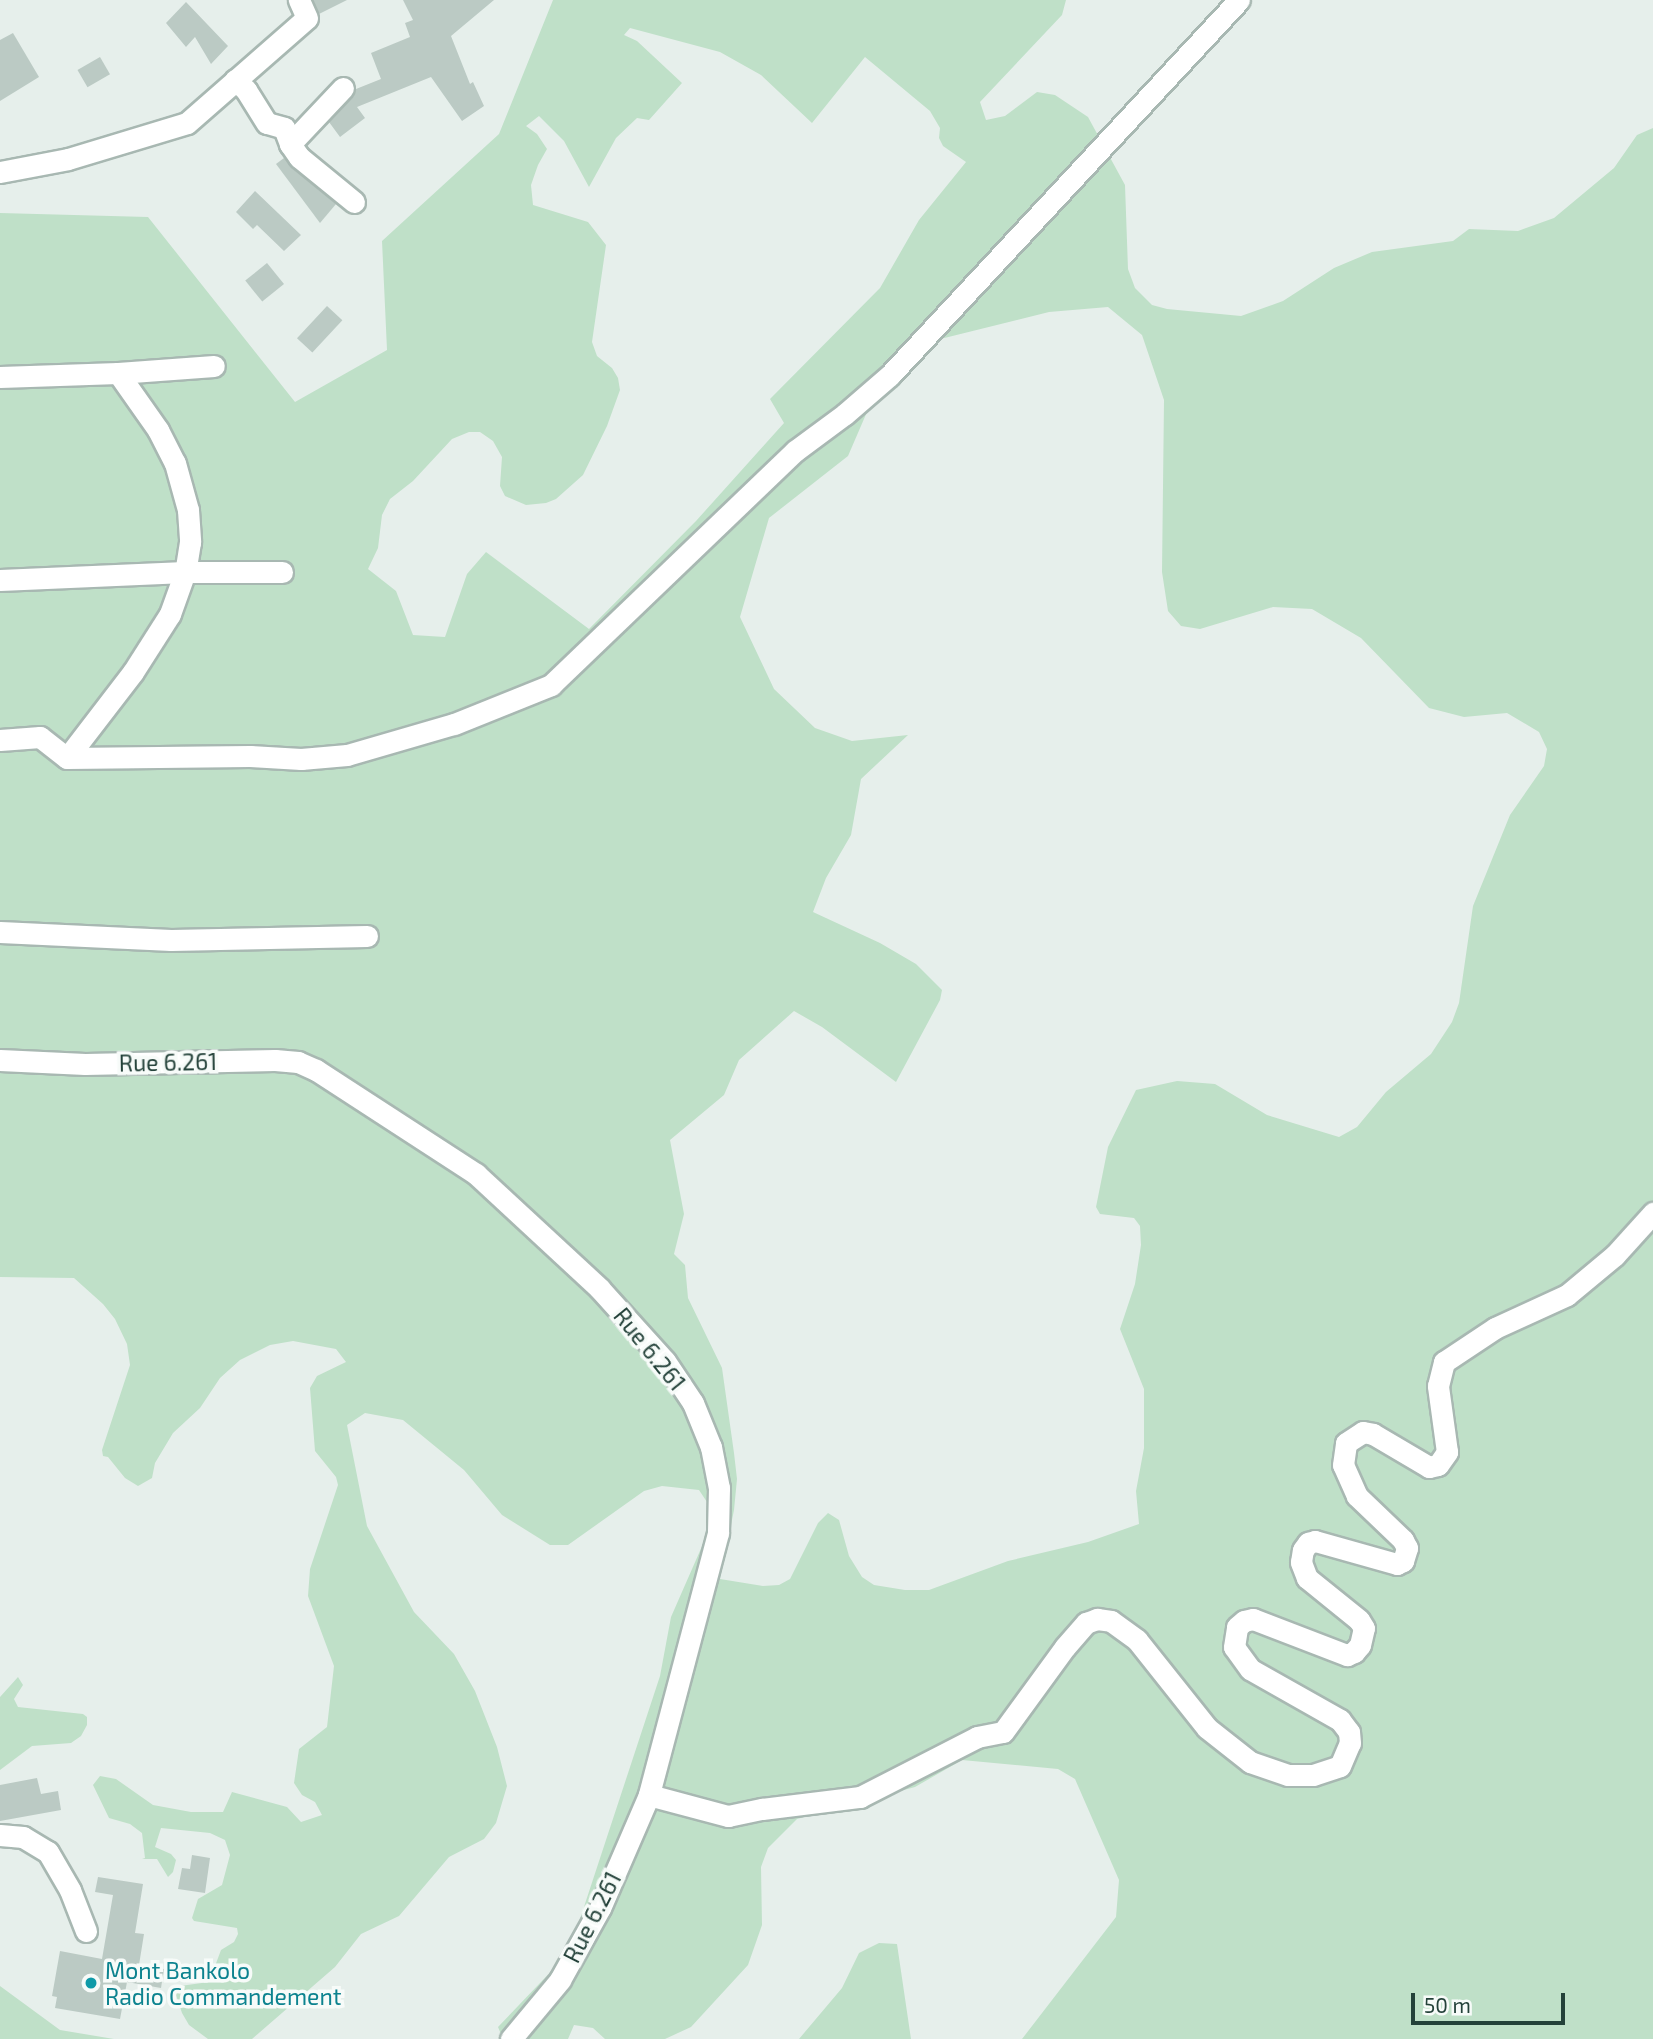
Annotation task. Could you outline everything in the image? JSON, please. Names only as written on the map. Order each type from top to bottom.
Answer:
[{"type":"street","points":[[0,172],[68,159],[187,123],[307,18],[299,0]]},
{"type":"street","points":[[0,740],[40,737],[66,758],[250,756],[301,759],[347,755],[454,724],[551,685],[795,451],[845,414],[890,375],[1239,0]]},
{"type":"street","points":[[234,80],[246,90],[267,123],[284,128],[289,144],[299,157],[354,202]]},
{"type":"street","points":[[289,144],[343,88]]},
{"type":"street","points":[[0,377],[214,366]]},
{"type":"street","points":[[66,758],[134,672],[170,614],[185,572],[190,542],[188,510],[175,463],[158,430],[118,373]]},
{"type":"street","points":[[0,580],[185,572],[282,572]]},
{"type":"street","points":[[0,932],[171,940],[367,936]]},
{"type":"street","name":"Rue 6.261","points":[[0,1060],[85,1064],[298,1062],[316,1070],[476,1174],[598,1288],[665,1361],[693,1403],[711,1447],[719,1488],[718,1533],[649,1795],[600,1908],[560,1980],[511,2039]]},
{"type":"street","points":[[649,1795],[728,1816],[860,1797],[977,1737],[1003,1732],[1065,1647],[1086,1623],[1097,1619],[1111,1620],[1137,1640],[1207,1728],[1251,1762],[1288,1775],[1313,1775],[1340,1766],[1350,1743],[1349,1732],[1340,1720],[1250,1669],[1234,1647],[1237,1627],[1244,1621],[1253,1619],[1348,1655],[1354,1652],[1360,1645],[1364,1628],[1359,1620],[1307,1578],[1301,1562],[1303,1550],[1308,1543],[1315,1541],[1397,1564],[1403,1561],[1407,1548],[1403,1540],[1357,1496],[1343,1465],[1346,1443],[1363,1432],[1373,1434],[1429,1467],[1438,1465],[1447,1452],[1438,1386],[1444,1362],[1495,1328],[1567,1295],[1615,1255],[1653,1213]]},
{"type":"street","points":[[0,1835],[23,1837],[48,1852],[71,1890],[86,1931]]},
{"type":"green space","points":[[553,0],[1066,0],[1062,15],[980,102],[986,120],[1005,116],[1037,92],[1055,95],[1088,117],[1125,185],[1128,269],[1135,288],[1152,305],[1167,309],[1241,316],[1283,301],[1334,268],[1372,252],[1453,241],[1469,229],[1518,231],[1554,218],[1614,168],[1637,135],[1653,128],[1653,2039],[1022,2039],[1116,1917],[1119,1880],[1075,1779],[1058,1769],[962,1760],[915,1787],[797,1819],[768,1848],[761,1867],[762,1925],[748,1965],[691,2027],[665,2039],[605,2039],[593,2028],[574,2025],[568,2039],[503,2039],[498,2027],[561,1961],[578,1925],[660,1676],[671,1617],[710,1528],[711,1508],[699,1490],[662,1486],[644,1491],[568,1545],[550,1545],[502,1515],[464,1470],[403,1420],[365,1413],[347,1425],[367,1526],[414,1612],[454,1654],[475,1691],[497,1747],[507,1786],[496,1823],[484,1839],[449,1857],[399,1916],[361,1934],[335,1967],[252,2039],[208,2039],[189,2025],[176,1995],[180,1986],[209,1982],[221,1950],[234,1942],[238,1934],[237,1928],[194,1921],[192,1918],[198,1899],[222,1885],[230,1855],[225,1840],[210,1833],[161,1828],[155,1847],[171,1854],[176,1860],[173,1872],[168,1877],[157,1859],[142,1859],[145,1858],[142,1833],[130,1824],[109,1818],[93,1785],[100,1776],[116,1779],[153,1805],[191,1812],[223,1812],[232,1792],[287,1807],[301,1822],[322,1815],[315,1802],[302,1795],[294,1783],[299,1749],[327,1727],[334,1666],[308,1596],[310,1569],[338,1485],[336,1477],[315,1451],[310,1388],[317,1376],[346,1362],[336,1349],[293,1341],[270,1345],[240,1360],[220,1378],[200,1408],[173,1433],[155,1463],[152,1478],[138,1486],[125,1478],[108,1457],[103,1456],[102,1450],[130,1365],[127,1344],[115,1319],[103,1304],[74,1278],[0,1277],[0,213],[148,217],[295,402],[387,350],[382,241],[499,134]],"holes":[[[630,28],[720,52],[761,75],[812,123],[865,57],[930,111],[940,128],[939,138],[943,146],[966,162],[919,220],[880,288],[770,399],[784,423],[696,521],[589,629],[486,552],[467,574],[445,637],[413,635],[396,591],[368,569],[378,548],[382,515],[390,499],[413,481],[452,439],[469,432],[480,432],[493,441],[502,457],[500,486],[505,496],[526,505],[556,499],[583,475],[607,426],[620,390],[618,378],[612,368],[597,356],[592,342],[606,245],[588,222],[533,205],[531,185],[547,149],[537,134],[526,126],[539,116],[564,141],[589,187],[616,138],[637,118],[649,120],[682,83],[637,41],[624,35]],[[1108,307],[1142,335],[1164,400],[1162,572],[1168,611],[1181,626],[1200,629],[1273,607],[1312,609],[1361,638],[1429,708],[1464,717],[1507,713],[1539,732],[1547,749],[1544,766],[1510,815],[1473,906],[1459,1003],[1452,1022],[1431,1054],[1386,1092],[1357,1127],[1339,1137],[1267,1115],[1215,1084],[1177,1081],[1136,1090],[1108,1147],[1096,1207],[1100,1214],[1134,1218],[1140,1226],[1141,1245],[1135,1284],[1120,1329],[1144,1389],[1144,1448],[1136,1491],[1139,1524],[1088,1542],[1008,1561],[929,1590],[905,1590],[874,1585],[862,1577],[849,1556],[839,1520],[828,1513],[818,1523],[790,1579],[779,1585],[763,1586],[720,1579],[734,1510],[737,1479],[722,1368],[688,1298],[685,1265],[674,1254],[684,1214],[670,1140],[724,1095],[739,1060],[794,1011],[822,1027],[896,1082],[940,1000],[942,990],[916,964],[880,943],[813,912],[826,878],[851,835],[861,779],[908,735],[852,741],[815,728],[774,689],[740,617],[769,518],[848,456],[889,361],[904,348],[1049,312]]]},
{"type":"green space","points":[[18,1677],[23,1685],[14,1699],[18,1707],[83,1714],[87,1717],[87,1725],[81,1736],[71,1743],[32,1746],[0,1770],[0,1697]]},
{"type":"green space","points":[[879,1943],[897,1944],[911,2039],[799,2039],[842,1988],[859,1953]]},
{"type":"green space","points":[[0,1986],[60,2030],[114,2039],[0,2039]]},
{"type":"building","points":[[313,0],[347,0],[319,14]]},
{"type":"building","points":[[403,0],[494,0],[451,36],[470,84],[473,82],[484,106],[462,121],[431,77],[357,107],[365,118],[340,137],[329,122],[353,97],[356,89],[381,79],[371,53],[410,37],[405,23],[413,20]]},
{"type":"building","points":[[186,2],[228,46],[211,64],[195,37],[186,47],[166,23]]},
{"type":"building","points":[[13,33],[39,77],[0,101],[0,40]]},
{"type":"building","points":[[100,57],[110,74],[87,87],[77,70]]},
{"type":"building","points":[[284,158],[336,204],[320,223],[276,164]]},
{"type":"building","points":[[255,191],[301,235],[284,251],[257,225],[253,229],[236,212]]},
{"type":"building","points":[[267,263],[284,284],[262,302],[245,281]]},
{"type":"building","points":[[327,306],[342,320],[312,353],[297,338]]},
{"type":"building","points":[[37,1778],[41,1794],[58,1791],[61,1810],[0,1821],[0,1785]]},
{"type":"building","points":[[192,1855],[210,1858],[205,1893],[178,1889],[182,1868],[190,1869]]},
{"type":"building","points":[[98,1877],[143,1884],[135,1933],[144,1934],[139,1965],[164,1969],[161,1988],[127,1982],[120,2019],[55,2008],[57,1997],[52,1996],[60,1951],[102,1959],[113,1895],[95,1892]]},
{"type":"place","name":"Mont Bankolo Radio Commandement","points":[[91,1983]]}]
